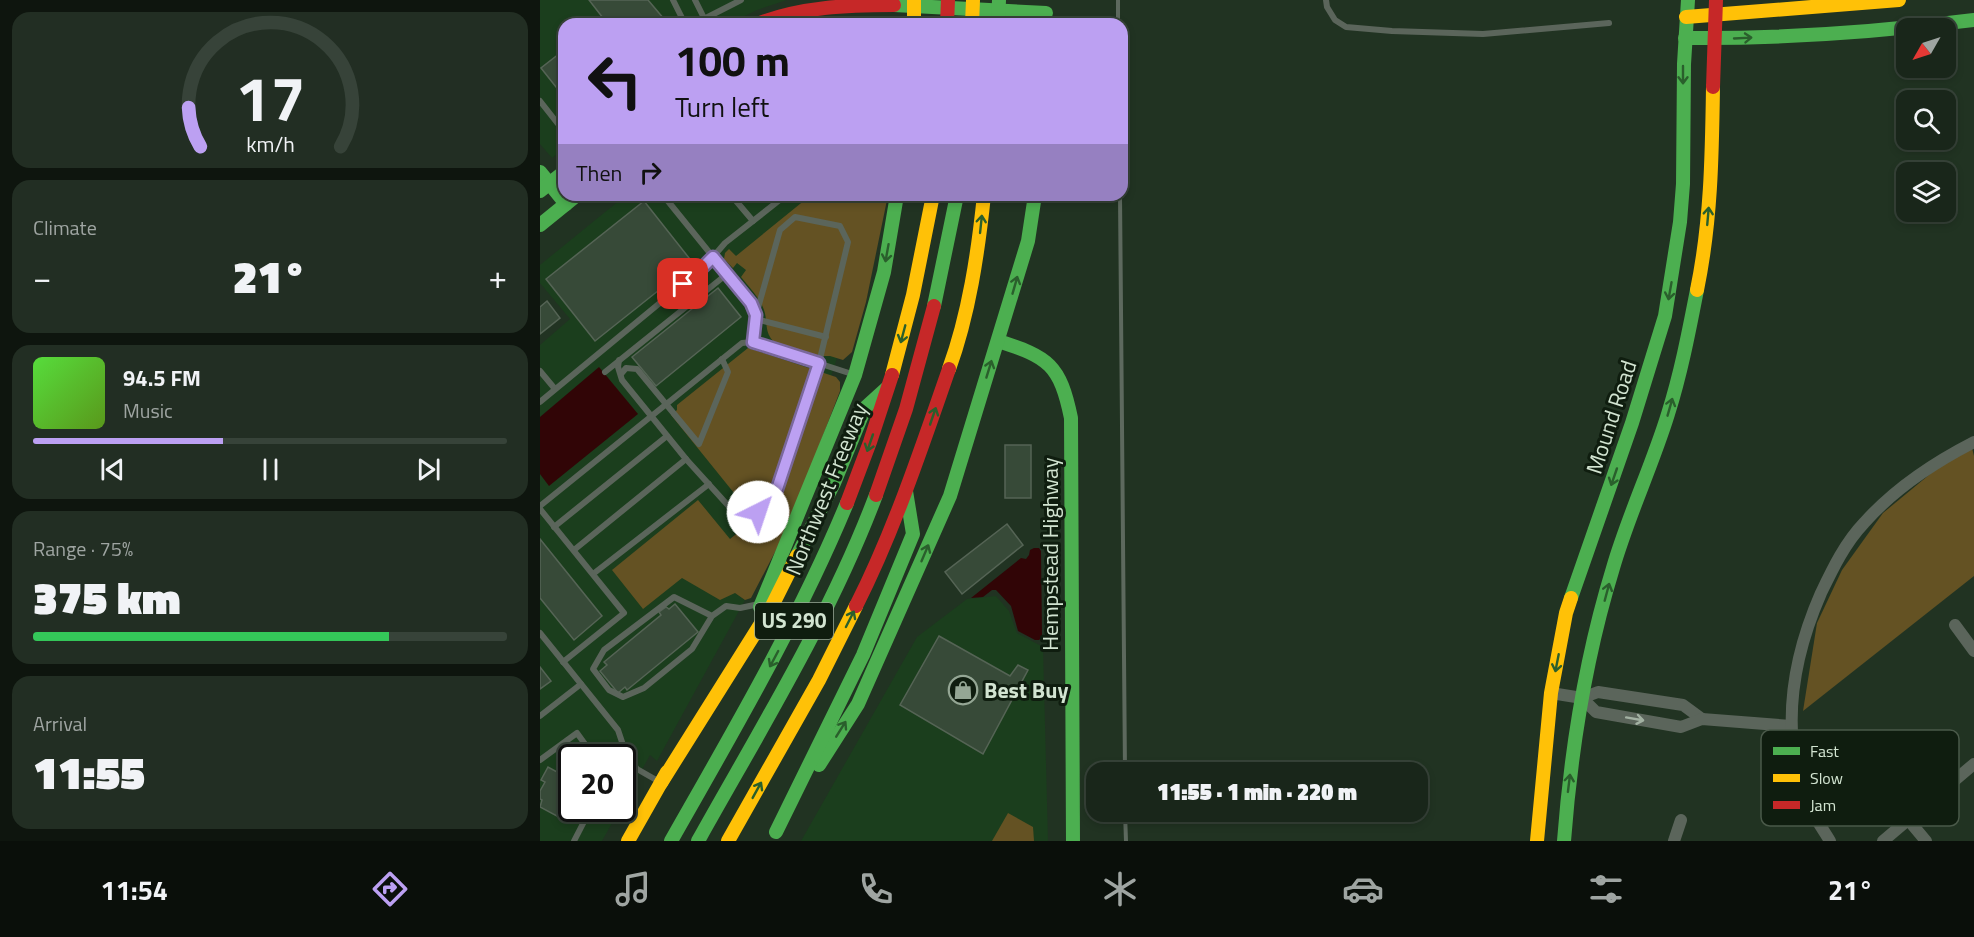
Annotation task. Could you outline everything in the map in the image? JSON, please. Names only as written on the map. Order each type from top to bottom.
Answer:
[{"type":"main road","points":[[948,0],[948,18]]},
{"type":"main road","points":[[972,18],[973,0]]},
{"type":"main road","points":[[999,0],[999,18]]},
{"type":"main road","name":"Mound Road","points":[[1538,841],[1551,693],[1566,613],[1632,423],[1665,316],[1680,222],[1683,184],[1685,38],[1688,0]]},
{"type":"main road","points":[[1564,841],[1568,785],[1592,648],[1614,567],[1668,415],[1682,366],[1705,251],[1712,176],[1716,0]]},
{"type":"main road","points":[[1686,17],[1899,0]]},
{"type":"main road","points":[[779,18],[804,11],[853,5],[915,3],[1046,12]]},
{"type":"main road","points":[[914,18],[915,3]]},
{"type":"main road","points":[[1685,38],[1730,39],[1911,28],[1974,20]]},
{"type":"main road","points":[[540,172],[545,188],[558,177]]},
{"type":"main road","points":[[543,217],[569,201]]},
{"type":"main road","points":[[628,841],[763,603],[855,375],[884,272],[896,201]]},
{"type":"main road","name":"Northwest Freeway","points":[[671,841],[770,666],[808,592],[850,496],[888,387],[915,286],[932,201]]},
{"type":"main road","points":[[698,841],[824,615],[871,509],[908,405],[928,333],[946,261],[956,201]]},
{"type":"main road","name":"US 290","points":[[728,841],[824,670],[868,583],[906,491],[958,344],[979,242],[983,201]]},
{"type":"main road","points":[[774,836],[858,704],[950,496],[1028,241],[1034,201]]},
{"type":"main road","name":"Hempstead Highway","points":[[998,341],[1047,362],[1058,376],[1066,394],[1071,418],[1073,841]]},
{"type":"main road","points":[[661,783],[772,606],[834,483],[865,408],[888,387]]},
{"type":"main road","points":[[774,836],[863,655],[913,534],[906,491]]},
{"type":"street","points":[[1791,730],[1794,682],[1801,644],[1840,554],[1863,524],[1903,485],[1935,463],[1974,442]]},
{"type":"street","points":[[1955,625],[1974,651]]},
{"type":"street","points":[[1551,693],[1582,698],[1598,692],[1683,705],[1702,719]]},
{"type":"street","points":[[1582,698],[1596,712],[1681,727],[1702,719],[1791,726]]},
{"type":"street","points":[[1959,776],[1974,764]]},
{"type":"street","points":[[1674,841],[1681,820]]},
{"type":"street","points":[[1821,826],[1830,841]]},
{"type":"street","points":[[1883,841],[1900,826]]},
{"type":"street","points":[[1914,826],[1926,841]]},
{"type":"lane","points":[[674,0],[683,18]]},
{"type":"lane","points":[[694,0],[704,18],[731,2],[741,0]]},
{"type":"lane","points":[[1326,0],[1327,7],[1335,20],[1346,27],[1392,31],[1483,34],[1609,23]]},
{"type":"lane","points":[[540,101],[558,124]]},
{"type":"lane","points":[[668,201],[751,303],[756,317]]},
{"type":"lane","points":[[736,201],[753,221]]},
{"type":"lane","points":[[540,402],[701,269],[725,243],[778,201]]},
{"type":"lane","points":[[619,360],[618,368],[622,380],[686,459],[743,522],[773,501],[819,363],[848,242],[840,226],[795,217],[780,230],[756,317],[753,342]]},
{"type":"lane","points":[[605,372],[727,274]]},
{"type":"lane","points":[[756,317],[826,337]]},
{"type":"lane","points":[[563,662],[624,613],[540,508],[742,343],[753,342],[855,375]]},
{"type":"lane","points":[[621,374],[626,368],[637,369],[699,444],[728,372],[722,359]]},
{"type":"lane","points":[[540,371],[555,389]]},
{"type":"lane","points":[[554,526],[667,436]]},
{"type":"lane","points":[[574,550],[686,459]]},
{"type":"lane","points":[[593,574],[709,484]]},
{"type":"lane","points":[[712,616],[674,597],[604,650],[593,669],[609,690],[623,697],[644,688],[692,649],[712,616],[726,606],[741,608],[763,603]]},
{"type":"lane","points":[[540,633],[618,730],[621,744]]},
{"type":"lane","points":[[540,716],[581,684]]},
{"type":"lane","points":[[562,744],[577,733],[585,744]]},
{"type":"lane","points":[[540,760],[558,747]]},
{"type":"lane","points":[[636,767],[661,783]]},
{"type":"lane","points":[[574,841],[584,822]]},
{"type":"shaded area","points":[[540,0],[787,0],[741,18],[558,18],[558,154],[552,158],[540,144]]},
{"type":"shaded area","points":[[619,201],[869,201],[841,346],[808,445],[788,492],[682,577],[735,593],[745,600],[657,761],[650,755],[636,780],[636,744],[558,744],[558,822],[613,822],[602,841],[540,841],[540,474],[549,485],[599,368],[540,417],[540,345],[570,319],[540,283],[540,265]]},
{"type":"shaded area","points":[[804,201],[887,201],[866,302],[852,352],[843,360],[820,356],[774,342],[767,331],[762,306],[741,277],[746,270],[737,263],[733,268],[724,259],[729,249],[736,256]]},
{"type":"shaded area","points":[[748,348],[836,377],[840,382],[840,391],[788,527],[751,598],[745,600],[735,593],[720,600],[682,578],[643,609],[612,570],[698,500],[730,539],[755,519],[671,415],[677,410],[677,405]]},
{"type":"shaded area","points":[[599,367],[638,414],[549,486],[540,474],[540,417]]},
{"type":"shaded area","points":[[1972,448],[1974,456],[1974,576],[1803,711],[1817,623],[1842,570],[1883,513],[1935,470]]},
{"type":"shaded area","points":[[1039,548],[1041,551],[1042,637],[1039,640],[1018,631],[1011,606],[996,590],[992,590],[983,597],[971,598],[1021,558],[1026,559],[1030,550]]},
{"type":"shaded area","points":[[996,596],[1009,611],[1017,633],[1043,647],[1048,841],[801,841],[917,637],[967,599]]},
{"type":"shaded area","points":[[1008,813],[1033,827],[1034,841],[992,841]]},
{"type":"building","points":[[589,0],[648,0],[663,18],[603,18]]},
{"type":"building","points":[[558,55],[558,89],[541,68]]},
{"type":"building","points":[[644,201],[693,263],[595,341],[546,279]]},
{"type":"building","points":[[718,288],[741,317],[656,386],[632,357]]},
{"type":"building","points":[[547,301],[560,318],[540,334],[540,307]]},
{"type":"building","points":[[1005,445],[1031,445],[1031,498],[1005,498]]},
{"type":"building","points":[[1007,524],[1023,545],[962,594],[945,572]]},
{"type":"building","points":[[540,539],[602,616],[574,640],[540,598]]},
{"type":"building","points":[[675,604],[698,632],[627,690],[625,687],[618,693],[600,671],[607,665],[604,662],[661,615],[659,612]]},
{"type":"building","name":"Best Buy","points":[[939,636],[1010,676],[1018,665],[1028,670],[983,754],[900,705]]},
{"type":"building","points":[[540,667],[551,681],[540,689]]},
{"type":"building","points":[[548,767],[558,770],[558,817],[540,807],[542,800],[540,791],[545,782],[541,780]]},
{"type":"railway","points":[[1118,0],[1118,18]]},
{"type":"railway","points":[[1120,201],[1125,762]]},
{"type":"railway","points":[[1125,822],[1126,841]]},
{"type":"traffic: fast","points":[[998,18],[999,0]]},
{"type":"traffic: fast","points":[[1571,598],[1632,423],[1665,316],[1680,222],[1683,184],[1684,64],[1688,0]]},
{"type":"traffic: fast","points":[[894,5],[1046,13]]},
{"type":"traffic: fast","points":[[1685,38],[1830,34],[1974,20]]},
{"type":"traffic: fast","points":[[540,172],[558,194]]},
{"type":"traffic: fast","points":[[540,191],[558,177]]},
{"type":"traffic: fast","points":[[540,225],[570,201]]},
{"type":"traffic: fast","points":[[760,607],[855,375],[884,272],[896,201]]},
{"type":"traffic: fast","points":[[934,306],[956,201]]},
{"type":"traffic: fast","points":[[819,765],[858,704],[950,496],[1028,241],[1034,201]]},
{"type":"traffic: fast","points":[[1564,841],[1575,737],[1587,669],[1603,601],[1619,549],[1673,399],[1697,290]]},
{"type":"traffic: fast","points":[[998,341],[1029,352],[1041,358],[1049,366],[1057,375],[1062,386],[1071,418],[1073,841]]},
{"type":"traffic: fast","points":[[797,556],[834,483],[865,408],[887,388]]},
{"type":"traffic: fast","points":[[776,832],[863,655],[913,534],[906,491]]},
{"type":"traffic: fast","points":[[698,841],[816,628],[838,585],[876,495]]},
{"type":"traffic: fast","points":[[671,841],[786,633],[847,503]]},
{"type":"traffic: slow","points":[[914,0],[914,18]]},
{"type":"traffic: slow","points":[[972,18],[973,0]]},
{"type":"traffic: slow","points":[[1686,17],[1899,0]]},
{"type":"traffic: slow","points":[[1697,290],[1708,214],[1713,87]]},
{"type":"traffic: slow","points":[[892,375],[913,295],[932,201]]},
{"type":"traffic: slow","points":[[949,369],[972,283],[983,201]]},
{"type":"traffic: slow","points":[[661,783],[772,606],[797,556]]},
{"type":"traffic: slow","points":[[1537,841],[1551,693],[1566,613],[1571,598]]},
{"type":"traffic: slow","points":[[728,841],[819,680],[856,606]]},
{"type":"traffic: slow","points":[[628,841],[667,772]]},
{"type":"traffic: jam","points":[[947,18],[948,0]]},
{"type":"traffic: jam","points":[[1713,87],[1716,0]]},
{"type":"traffic: jam","points":[[773,18],[842,7],[894,5]]},
{"type":"traffic: jam","points":[[876,495],[906,409],[934,306]]},
{"type":"traffic: jam","points":[[856,606],[895,519],[949,369]]},
{"type":"traffic: jam","points":[[847,503],[892,375]]},
{"type":"place","name":"Best Buy","points":[[963,690]]},
{"type":"route","points":[[683,284],[713,257],[751,303],[756,315],[753,342],[819,363],[773,501],[758,512]]}]
